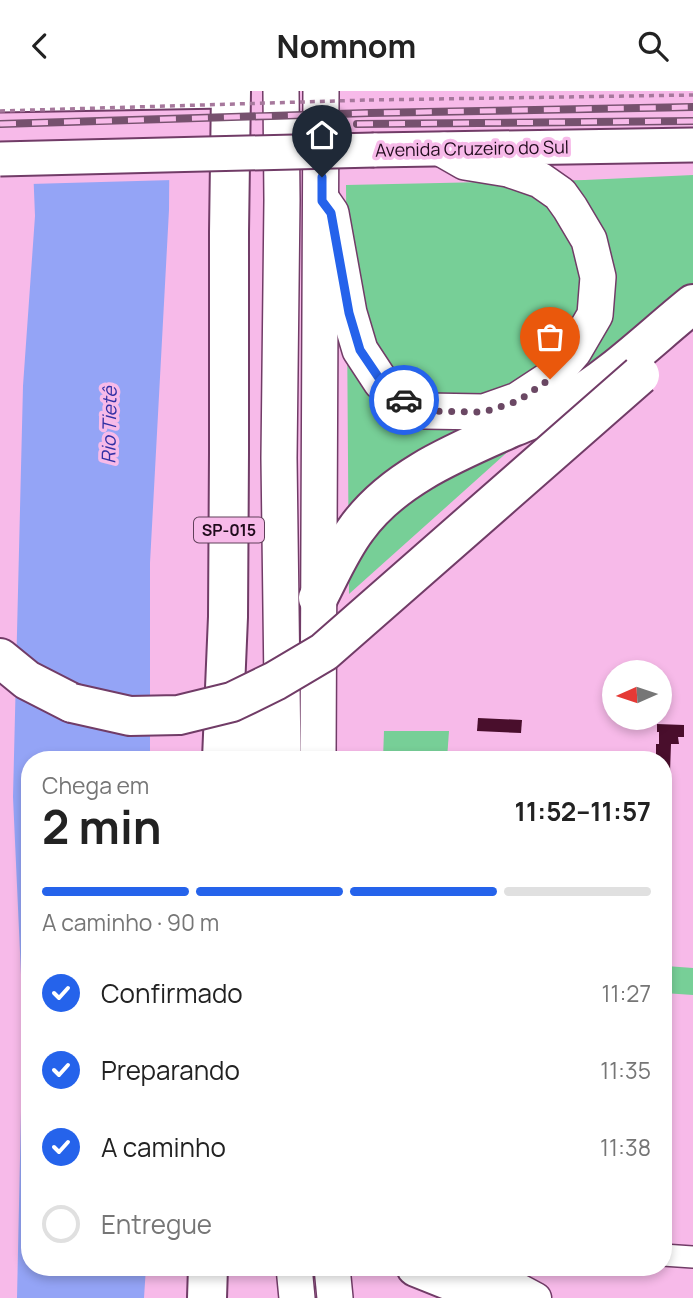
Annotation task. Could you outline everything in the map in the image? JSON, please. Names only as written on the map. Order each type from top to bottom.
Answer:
[{"type":"highway","name":"SP-015","points":[[222,751],[228,617],[231,91]]},
{"type":"highway","points":[[281,91],[279,458],[283,751]]},
{"type":"highway","points":[[318,751],[321,91]]},
{"type":"highway","points":[[322,201],[331,213],[349,313],[360,350],[381,381],[405,401],[425,411],[484,412],[518,401],[550,379],[574,351],[595,315],[598,277],[589,240],[560,194],[540,180],[508,169],[465,163],[443,150]]},
{"type":"highway","points":[[229,301],[239,324],[244,356],[249,751]]},
{"type":"highway","points":[[318,598],[357,528],[378,504],[395,490],[453,454],[565,404],[617,367],[693,305]]},
{"type":"highway","points":[[0,658],[27,680],[72,703],[130,716],[179,715],[232,702],[324,652],[640,375],[693,325]]},
{"type":"highway","points":[[206,1298],[207,1276]]},
{"type":"highway","points":[[295,1276],[298,1298]]},
{"type":"highway","points":[[333,1276],[335,1298]]},
{"type":"highway","points":[[449,1276],[486,1286]]},
{"type":"main road","points":[[0,95],[225,91]]},
{"type":"main road","name":"Avenida Cruzeiro do Sul","points":[[0,159],[374,149],[693,145]]},
{"type":"main road","points":[[486,1286],[536,1298]]},
{"type":"street","points":[[672,1256],[693,1257]]},
{"type":"path","points":[[0,111],[369,100],[693,95]]},
{"type":"green space","points":[[693,175],[693,286],[349,594],[346,185]]},
{"type":"green space","points":[[384,731],[449,731],[448,751],[383,751]]},
{"type":"green space","points":[[672,966],[693,968],[693,995],[672,994]]},
{"type":"water","name":"Rio Tietê","points":[[30,91],[170,91],[169,210],[150,563],[150,751],[21,751],[21,975],[13,797],[23,386],[35,216]]},
{"type":"water","points":[[21,1112],[21,1276],[145,1276],[144,1298],[17,1298]]},
{"type":"pier","points":[[26,91],[173,91],[173,180],[30,184]]},
{"type":"building","points":[[478,718],[522,720],[521,733],[477,731]]},
{"type":"building","points":[[672,725],[684,725],[684,737],[678,737],[679,744],[671,744],[671,751],[656,751],[657,730],[672,730]]},
{"type":"railway","points":[[0,124],[693,107]]},
{"type":"railway","points":[[357,124],[693,121]]},
{"type":"way so far","points":[[404,400],[425,411],[484,412],[518,401],[550,379]]},
{"type":"route","points":[[322,177],[322,201],[331,213],[349,313],[360,350],[381,381],[404,400]]}]
